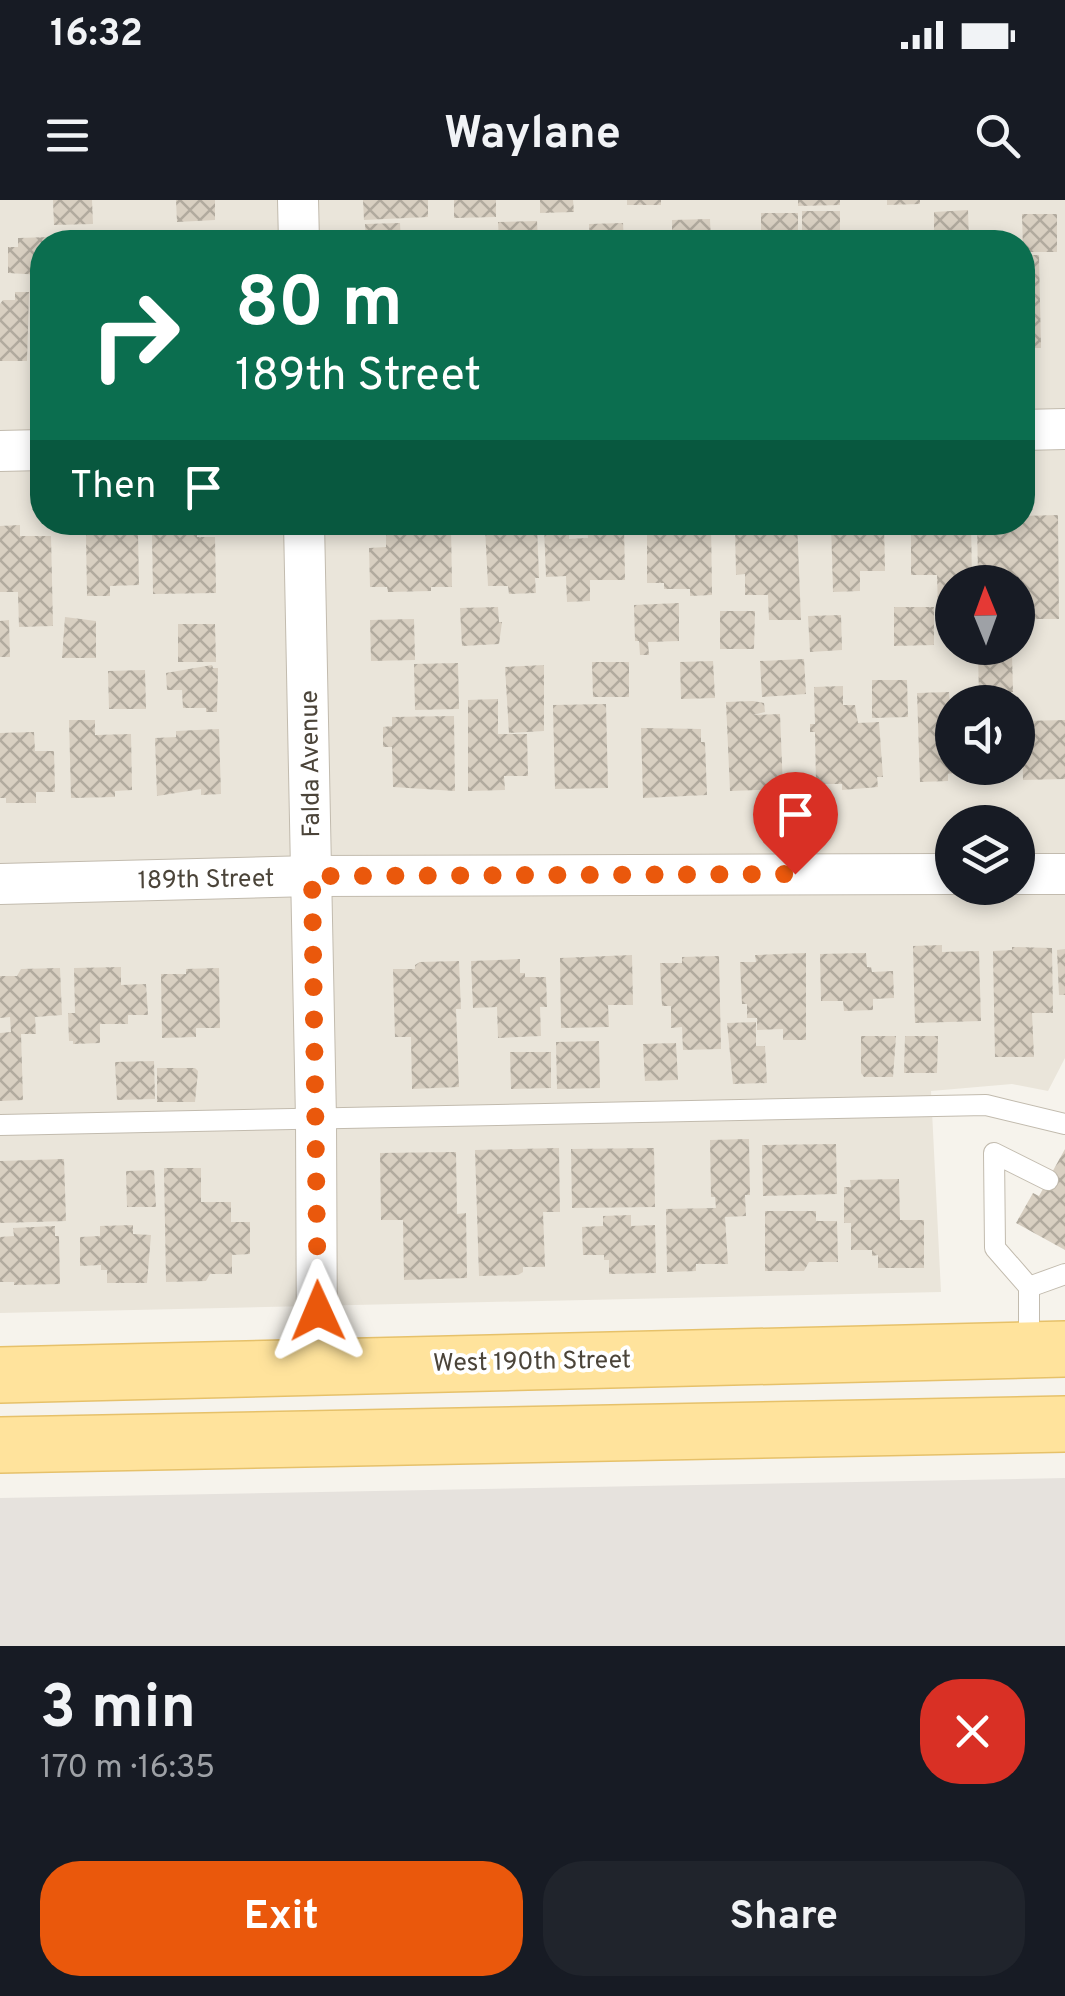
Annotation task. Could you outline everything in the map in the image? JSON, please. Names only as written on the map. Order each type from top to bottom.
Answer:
[{"type":"main road","name":"West 190th Street","points":[[0,1375],[1047,1350]]},
{"type":"main road","points":[[0,1446],[1041,1424],[1065,1458]]},
{"type":"street","points":[[298,200],[299,230]]},
{"type":"street","points":[[1035,430],[1065,429]]},
{"type":"street","points":[[0,451],[30,450]]},
{"type":"street","name":"Falda Avenue","points":[[304,535],[317,1365]]},
{"type":"street","name":"189th Street","points":[[0,884],[312,876],[935,874]]},
{"type":"street","points":[[1035,874],[1065,874]]},
{"type":"lane","points":[[0,1125],[986,1105],[1065,1124]]},
{"type":"lane","points":[[1047,1350],[1029,1287],[995,1248],[994,1153],[1048,1180]]},
{"type":"lane","points":[[1029,1287],[1065,1274]]},
{"type":"shaded area","points":[[0,200],[1065,200],[1065,1058],[1048,1091],[1012,1084],[931,1091],[941,1292],[0,1313]]},
{"type":"shaded area","points":[[1065,1478],[1065,1646],[0,1646],[0,1498]]},
{"type":"building","points":[[53,200],[92,200],[93,224],[54,225]]},
{"type":"building","points":[[176,200],[215,200],[215,220],[177,222]]},
{"type":"building","points":[[363,200],[428,200],[428,217],[364,220]]},
{"type":"building","points":[[454,200],[496,200],[496,217],[454,218]]},
{"type":"building","points":[[540,200],[573,200],[574,212],[540,213]]},
{"type":"building","points":[[627,200],[661,200],[661,205],[627,205]]},
{"type":"building","points":[[798,200],[840,200],[840,205],[798,206]]},
{"type":"building","points":[[887,200],[920,200],[920,204],[887,205]]},
{"type":"building","points":[[968,210],[969,230],[934,230],[934,212]]},
{"type":"building","points":[[802,211],[840,211],[840,230],[802,230]]},
{"type":"building","points":[[761,213],[798,213],[798,230],[761,230]]},
{"type":"building","points":[[1022,214],[1057,214],[1057,252],[1035,252],[1035,230],[1022,230]]},
{"type":"building","points":[[710,219],[710,230],[672,230],[672,220]]},
{"type":"building","points":[[537,221],[537,230],[498,230],[498,222]]},
{"type":"building","points":[[400,223],[400,230],[365,230],[365,224]]},
{"type":"building","points":[[623,223],[623,230],[589,230],[589,224]]},
{"type":"building","points":[[18,238],[30,238],[30,274],[8,273],[8,247],[18,247]]},
{"type":"building","points":[[1035,255],[1039,255],[1041,348],[1035,348]]},
{"type":"building","points":[[15,292],[29,292],[27,361],[0,361],[0,304],[3,300],[15,300]]},
{"type":"building","points":[[1058,515],[1059,619],[1035,619],[1035,565],[978,565],[977,535],[1035,535],[1035,516]]},
{"type":"building","points":[[20,525],[20,536],[51,536],[53,626],[19,627],[18,592],[0,592],[0,526]]},
{"type":"building","points":[[86,535],[138,535],[139,585],[110,586],[110,596],[87,596]]},
{"type":"building","points":[[152,535],[215,537],[216,593],[153,594]]},
{"type":"building","points":[[386,535],[451,535],[452,587],[388,592],[387,587],[370,587],[369,548],[386,547]]},
{"type":"building","points":[[485,535],[537,535],[536,593],[509,594],[508,586],[488,586]]},
{"type":"building","points":[[544,535],[588,538],[588,535],[624,535],[625,580],[590,580],[590,601],[567,602],[566,576],[546,577]]},
{"type":"building","points":[[647,535],[711,535],[712,595],[690,596],[690,589],[664,589],[664,583],[647,583]]},
{"type":"building","points":[[735,535],[798,535],[801,620],[769,620],[768,595],[745,595],[745,574],[736,575]]},
{"type":"building","points":[[831,535],[884,535],[885,571],[860,571],[860,591],[833,592]]},
{"type":"building","points":[[911,535],[971,535],[972,565],[935,565],[935,575],[911,575]]},
{"type":"building","points":[[679,603],[679,641],[648,642],[649,655],[640,655],[639,641],[635,641],[634,605]]},
{"type":"building","points":[[498,607],[502,622],[499,644],[462,646],[460,608]]},
{"type":"building","points":[[894,607],[934,607],[934,645],[894,646]]},
{"type":"building","points":[[720,611],[755,611],[754,649],[720,649]]},
{"type":"building","points":[[841,615],[842,650],[810,652],[808,616]]},
{"type":"building","points":[[65,617],[96,621],[96,658],[62,658]]},
{"type":"building","points":[[414,619],[415,660],[371,661],[370,620]]},
{"type":"building","points":[[9,620],[10,657],[0,657],[0,621]]},
{"type":"building","points":[[178,624],[215,624],[216,662],[178,662]]},
{"type":"building","points":[[804,659],[806,694],[762,697],[760,661]]},
{"type":"building","points":[[713,661],[715,698],[681,699],[680,662]]},
{"type":"building","points":[[592,662],[629,662],[629,697],[593,697]]},
{"type":"building","points":[[458,663],[459,709],[415,710],[414,664]]},
{"type":"building","points":[[212,665],[218,668],[217,712],[183,708],[182,690],[167,690],[166,673]]},
{"type":"building","points":[[544,665],[544,731],[509,733],[505,667]]},
{"type":"building","points":[[978,665],[1012,665],[1013,685],[979,685]]},
{"type":"building","points":[[145,670],[146,709],[109,709],[108,671]]},
{"type":"building","points":[[872,680],[907,680],[908,717],[872,718]]},
{"type":"building","points":[[843,686],[843,705],[855,705],[858,723],[879,722],[883,777],[877,777],[878,787],[842,790],[842,784],[816,784],[815,732],[810,732],[810,724],[815,724],[814,687]]},
{"type":"building","points":[[935,692],[935,781],[920,782],[917,693]]},
{"type":"building","points":[[498,699],[498,734],[527,734],[528,776],[504,776],[505,790],[468,791],[468,700]]},
{"type":"building","points":[[726,702],[764,703],[765,712],[753,715],[780,714],[783,789],[730,791]]},
{"type":"building","points":[[606,704],[608,788],[555,789],[553,705]]},
{"type":"building","points":[[454,716],[455,791],[393,787],[392,747],[383,747],[383,727],[392,726],[392,717]]},
{"type":"building","points":[[69,720],[95,720],[95,735],[131,734],[132,790],[115,791],[115,797],[71,798]]},
{"type":"building","points":[[1065,720],[1065,779],[1035,780],[1035,721]]},
{"type":"building","points":[[641,728],[701,729],[707,795],[643,798]]},
{"type":"building","points":[[219,729],[221,794],[201,795],[201,789],[157,796],[155,738],[176,737],[176,731]]},
{"type":"building","points":[[34,732],[35,751],[54,751],[55,792],[36,792],[36,803],[6,803],[6,798],[0,798],[0,733]]},
{"type":"building","points":[[942,945],[942,952],[979,951],[981,1021],[915,1023],[913,946]]},
{"type":"building","points":[[1012,947],[1052,948],[1053,1013],[1032,1013],[1034,1057],[995,1057],[993,951]]},
{"type":"building","points":[[1065,949],[1065,995],[1059,995],[1057,950]]},
{"type":"building","points":[[806,953],[806,1040],[783,1040],[783,1029],[757,1030],[757,1018],[747,1018],[747,1004],[742,1004],[740,962],[756,962],[755,955]]},
{"type":"building","points":[[866,953],[867,967],[872,972],[893,971],[894,998],[873,999],[873,1010],[844,1011],[843,1001],[821,1001],[820,954]]},
{"type":"building","points":[[632,955],[633,1005],[608,1005],[609,1027],[561,1028],[560,958]]},
{"type":"building","points":[[719,956],[721,1049],[683,1050],[682,1027],[671,1028],[671,1006],[662,1006],[660,963],[682,963],[682,957]]},
{"type":"building","points":[[520,959],[520,973],[525,973],[525,977],[546,977],[547,1007],[540,1007],[541,1036],[498,1038],[497,1007],[473,1008],[471,961]]},
{"type":"building","points":[[459,961],[459,1087],[412,1089],[411,1037],[395,1037],[393,969],[415,969],[420,962]]},
{"type":"building","points":[[121,967],[121,985],[146,984],[148,1015],[128,1015],[128,1024],[100,1024],[100,1043],[73,1044],[69,1041],[68,1013],[75,1013],[74,968]]},
{"type":"building","points":[[60,968],[62,1015],[35,1017],[36,1034],[21,1034],[23,1100],[0,1101],[0,1033],[11,1032],[10,1017],[0,1018],[0,976],[17,976],[21,969]]},
{"type":"building","points":[[219,968],[220,1028],[196,1028],[196,1037],[162,1038],[161,974]]},
{"type":"building","points":[[756,1022],[756,1046],[765,1046],[767,1083],[733,1084],[727,1023]]},
{"type":"building","points":[[861,1036],[896,1036],[893,1077],[864,1077]]},
{"type":"building","points":[[905,1036],[938,1036],[937,1073],[904,1073]]},
{"type":"building","points":[[599,1041],[600,1088],[557,1089],[556,1042]]},
{"type":"building","points":[[676,1043],[678,1080],[645,1081],[643,1044]]},
{"type":"building","points":[[510,1052],[551,1052],[551,1088],[511,1089]]},
{"type":"building","points":[[154,1061],[155,1099],[117,1100],[115,1062]]},
{"type":"building","points":[[157,1068],[195,1068],[195,1102],[157,1102]]},
{"type":"building","points":[[749,1139],[750,1195],[745,1195],[746,1216],[725,1217],[728,1264],[696,1264],[696,1271],[667,1272],[666,1209],[716,1208],[715,1197],[711,1197],[710,1140]]},
{"type":"building","points":[[836,1144],[837,1194],[763,1196],[762,1145]]},
{"type":"building","points":[[559,1148],[560,1212],[543,1212],[545,1267],[523,1267],[518,1275],[479,1276],[475,1150]]},
{"type":"building","points":[[654,1148],[655,1207],[572,1208],[571,1149]]},
{"type":"building","points":[[1065,1149],[1065,1250],[1016,1223],[1033,1193],[1039,1196]]},
{"type":"building","points":[[456,1152],[457,1214],[466,1213],[467,1278],[404,1280],[403,1220],[381,1220],[380,1153]]},
{"type":"building","points":[[64,1159],[66,1221],[0,1223],[0,1161]]},
{"type":"building","points":[[164,1168],[201,1168],[201,1202],[231,1202],[231,1222],[250,1222],[250,1254],[232,1255],[232,1274],[210,1274],[206,1281],[166,1282]]},
{"type":"building","points":[[154,1170],[156,1207],[127,1207],[126,1171]]},
{"type":"building","points":[[899,1179],[900,1220],[924,1220],[924,1268],[878,1268],[878,1255],[872,1256],[872,1250],[851,1250],[851,1223],[844,1223],[844,1187],[851,1187],[850,1180]]},
{"type":"building","points":[[765,1211],[816,1211],[816,1221],[837,1221],[838,1262],[809,1262],[804,1271],[765,1271]]},
{"type":"building","points":[[631,1215],[631,1226],[655,1225],[656,1273],[609,1274],[609,1260],[604,1260],[604,1255],[583,1255],[582,1227],[603,1226],[603,1216]]},
{"type":"building","points":[[133,1225],[133,1234],[151,1235],[147,1283],[107,1283],[107,1270],[101,1270],[101,1265],[80,1266],[80,1237],[100,1236],[100,1226]]},
{"type":"building","points":[[55,1226],[55,1236],[59,1236],[60,1284],[0,1282],[0,1237],[14,1236],[13,1228]]},
{"type":"route","points":[[318,1311],[312,876],[795,874]]}]
